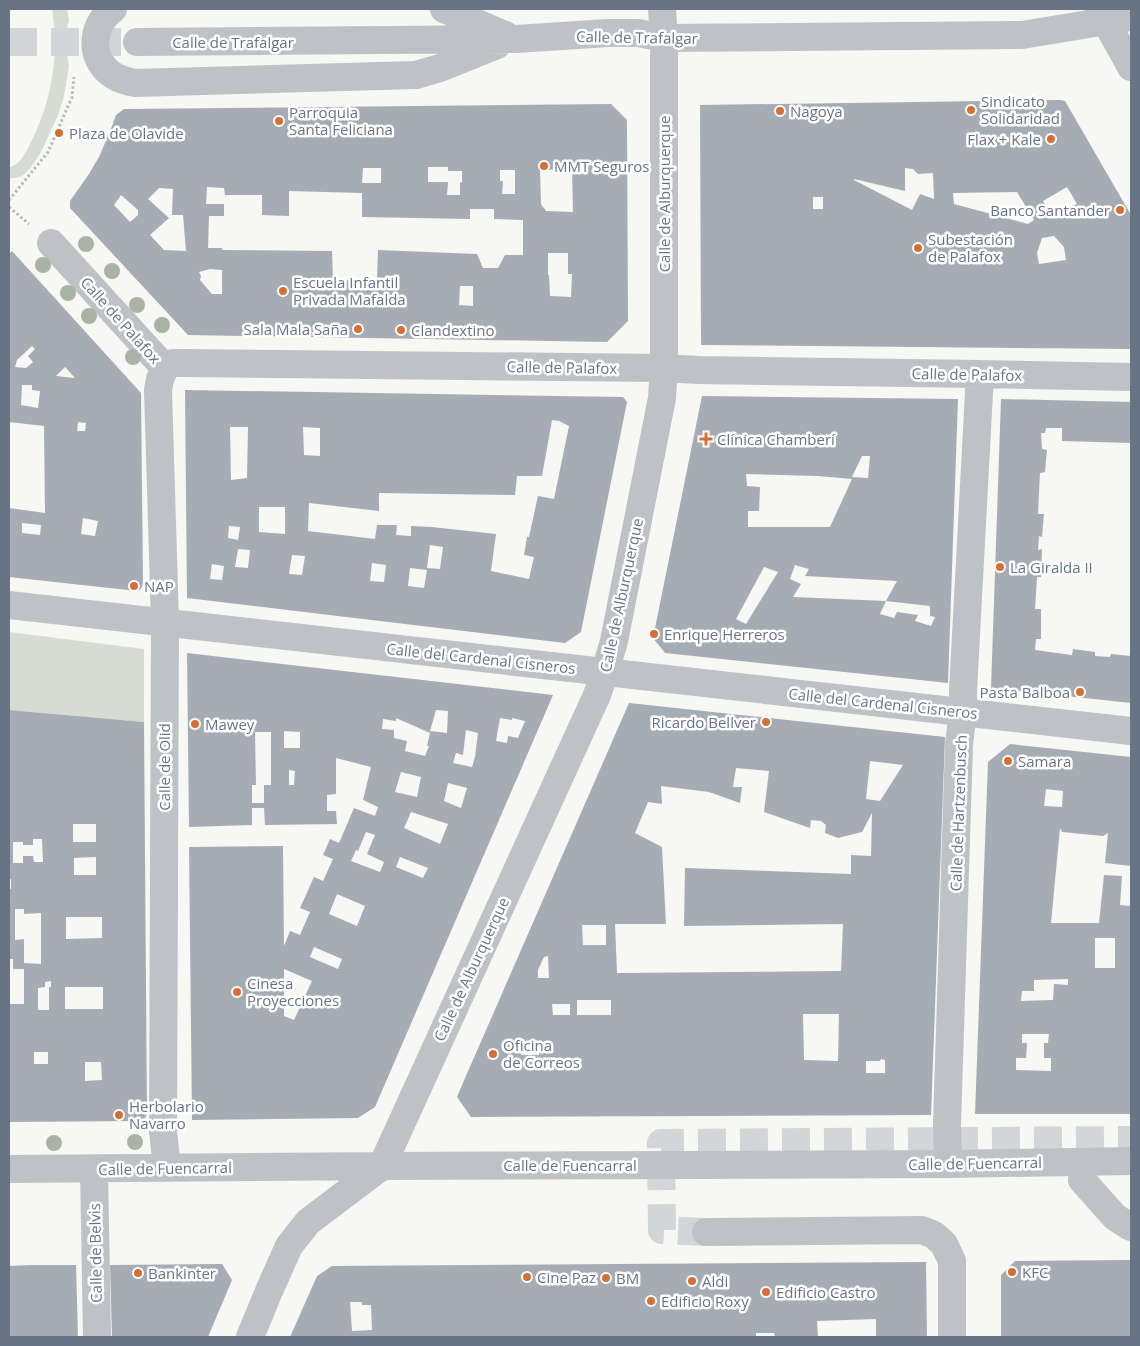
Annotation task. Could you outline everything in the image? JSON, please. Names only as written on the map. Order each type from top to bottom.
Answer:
[{"type":"street","points":[[113,9],[105,16],[97,30],[94,42],[96,51],[102,63],[112,74],[135,83],[416,75],[440,68],[485,49],[516,39]]},
{"type":"street","points":[[444,9],[516,39]]},
{"type":"street","name":"Calle de Alburquerque","points":[[382,1166],[597,695],[614,641],[662,398],[664,368],[664,38],[662,9]]},
{"type":"street","points":[[1112,16],[1131,67]]},
{"type":"street","name":"Calle de Trafalgar","points":[[137,42],[516,39],[608,33],[638,34],[664,38],[1022,35],[1112,16]]},
{"type":"street","name":"Calle de Palafox","points":[[51,243],[165,368],[172,363],[184,363],[664,368],[1131,377]]},
{"type":"street","name":"Calle de Olid","points":[[165,368],[158,390],[165,622],[163,1132],[167,1167]]},
{"type":"street","name":"Calle de Hartzenbusch","points":[[948,1164],[947,1125],[959,753],[963,712],[980,374]]},
{"type":"street","name":"Calle del Cardenal Cisneros","points":[[9,605],[1131,731]]},
{"type":"street","name":"Calle de Fuencarral","points":[[9,1169],[948,1164],[1131,1161]]},
{"type":"street","points":[[1083,1162],[1082,1180],[1115,1217],[1131,1227]]},
{"type":"street","points":[[250,1337],[290,1246],[308,1222],[382,1166]]},
{"type":"street","name":"Calle de Belvis","points":[[94,1169],[97,1337]]},
{"type":"street","points":[[706,1232],[922,1230],[934,1235],[944,1244],[952,1261],[952,1337]]},
{"type":"path","points":[[9,200],[48,152],[72,97],[75,71]]},
{"type":"shaded area","points":[[52,9],[67,9],[69,20],[65,44],[69,66],[64,96],[58,115],[41,152],[30,169],[22,176],[9,178],[9,167],[18,162],[27,149],[37,130],[48,97],[52,79],[55,44]]},
{"type":"shaded area","points":[[9,632],[144,649],[144,722],[9,710]]},
{"type":"building","points":[[1065,101],[1131,215],[1131,349],[701,345],[700,105]],"holes":[[[905,168],[913,169],[918,174],[933,173],[934,199],[920,194],[912,210],[854,179],[905,191]],[[1067,187],[1077,204],[1051,214],[1043,201]],[[1017,192],[1034,220],[1028,224],[954,204],[953,193]],[[813,197],[823,197],[823,209],[813,209]],[[1054,236],[1064,247],[1066,260],[1039,264],[1037,253],[1042,238]]]},
{"type":"building","points":[[611,104],[627,120],[628,321],[607,342],[188,335],[70,208],[70,201],[100,155],[116,115],[124,109]],"holes":[[[428,167],[448,167],[448,171],[462,171],[460,195],[447,195],[448,182],[428,182]],[[363,168],[381,168],[381,183],[362,183]],[[572,169],[573,212],[546,211],[541,204],[540,170]],[[500,170],[515,170],[515,194],[502,194],[503,181],[500,181]],[[207,187],[224,188],[225,195],[262,195],[262,215],[289,216],[289,191],[362,193],[362,217],[470,219],[470,209],[494,209],[494,219],[523,220],[523,255],[505,255],[498,268],[483,268],[477,254],[378,250],[377,281],[347,280],[347,282],[333,282],[332,251],[222,250],[222,248],[208,248],[209,216],[224,216],[224,204],[206,204]],[[159,188],[173,189],[172,215],[183,215],[186,251],[164,250],[150,235],[169,218],[148,199]],[[121,195],[138,210],[138,215],[130,222],[114,205]],[[548,253],[568,253],[568,274],[572,274],[571,297],[550,296]],[[210,269],[222,270],[222,294],[212,294],[200,280],[199,272]],[[460,286],[473,286],[473,306],[459,305]]]},
{"type":"building","points":[[12,251],[141,393],[143,583],[141,589],[137,591],[9,577],[9,508],[45,513],[44,426],[9,422],[9,254]],"holes":[[[32,346],[35,349],[28,356],[33,362],[26,368],[15,367],[17,360]],[[65,367],[75,378],[56,376]],[[22,385],[32,385],[32,390],[40,391],[38,408],[21,405]],[[78,422],[86,423],[85,431],[77,431]],[[83,518],[98,521],[95,536],[81,534]],[[22,523],[41,525],[40,535],[22,533]]]},
{"type":"building","points":[[185,390],[623,397],[627,402],[581,632],[565,643],[187,598]],"holes":[[[552,420],[569,426],[554,499],[538,496],[529,537],[527,537],[524,555],[534,557],[529,579],[491,571],[496,534],[411,526],[411,536],[396,535],[397,525],[377,525],[375,539],[308,531],[309,503],[379,511],[379,493],[515,495],[517,476],[542,476]],[[230,427],[248,427],[247,478],[231,480]],[[303,427],[320,428],[320,456],[304,455]],[[259,507],[285,507],[285,534],[259,532]],[[229,526],[240,527],[238,540],[228,538]],[[430,545],[443,547],[440,569],[427,568]],[[238,549],[250,550],[248,568],[235,567]],[[292,555],[305,556],[302,575],[289,574]],[[372,563],[386,565],[384,582],[370,581]],[[212,564],[224,566],[222,580],[210,579]],[[410,568],[427,570],[424,588],[408,586]]]},
{"type":"building","points":[[702,396],[958,399],[948,683],[665,653],[653,638]],"holes":[[[862,456],[870,456],[868,478],[852,477]],[[746,474],[852,479],[830,527],[748,527],[748,511],[759,511],[760,487],[747,486]],[[795,565],[809,569],[805,576],[897,581],[886,601],[793,597],[801,584],[790,579]],[[764,567],[778,572],[746,624],[736,619]],[[886,601],[930,606],[930,616],[935,617],[931,626],[915,621],[918,615],[897,612],[894,618],[880,614]]]},
{"type":"building","points":[[1001,399],[1131,402],[1131,443],[1062,441],[1062,428],[1046,428],[1045,433],[1041,433],[1042,449],[1047,450],[1045,472],[1040,473],[1038,514],[1044,514],[1042,537],[1039,536],[1038,550],[1042,549],[1041,577],[1037,577],[1035,609],[1041,609],[1041,639],[1036,639],[1035,650],[1072,655],[1073,649],[1095,652],[1095,656],[1110,657],[1111,654],[1131,656],[1131,703],[991,688]]},
{"type":"building","points":[[187,653],[553,695],[375,1107],[358,1118],[192,1120],[189,847],[283,846],[284,946],[290,931],[300,935],[310,912],[300,908],[314,877],[323,881],[333,859],[323,855],[330,839],[339,843],[354,808],[375,816],[378,807],[363,800],[371,767],[336,758],[336,794],[327,795],[327,811],[336,811],[337,824],[265,825],[264,808],[252,808],[252,825],[189,827]],"holes":[[[436,710],[448,711],[447,733],[430,731]],[[396,718],[430,733],[427,746],[429,746],[425,756],[405,751],[407,741],[394,738],[394,730],[382,729],[383,719],[396,721]],[[500,718],[525,721],[518,738],[508,736],[507,743],[496,741]],[[466,730],[478,733],[472,767],[453,763],[456,753],[463,755]],[[284,731],[300,732],[300,748],[284,748]],[[255,732],[271,732],[271,785],[264,785],[264,803],[252,803],[252,785],[256,785]],[[289,770],[295,771],[294,785],[289,785]],[[401,772],[421,777],[417,797],[395,792]],[[448,783],[467,788],[461,808],[444,801]],[[411,812],[448,824],[440,844],[404,828]],[[366,832],[375,835],[367,854],[384,862],[380,872],[351,861],[356,850],[358,851]],[[400,857],[428,868],[423,878],[396,867]],[[337,894],[365,906],[357,926],[329,914]],[[314,947],[342,959],[338,969],[310,957]],[[284,969],[312,981],[294,1020],[284,1016]]]},
{"type":"building","points":[[629,703],[945,737],[931,1115],[471,1117],[457,1097]],"holes":[[[870,761],[903,765],[880,801],[866,799]],[[736,768],[769,771],[764,812],[810,828],[811,820],[821,821],[826,825],[825,833],[838,838],[862,832],[872,813],[871,856],[851,855],[851,874],[685,868],[684,926],[843,924],[841,971],[617,973],[615,924],[666,924],[662,847],[635,833],[648,802],[662,804],[661,786],[709,792],[740,803],[742,787],[733,787]],[[582,925],[606,925],[606,945],[583,945]],[[548,956],[549,978],[538,978],[538,970],[544,957]],[[577,1000],[611,1000],[611,1015],[577,1015]],[[552,1004],[570,1004],[570,1015],[553,1015]],[[803,1014],[839,1014],[838,1061],[804,1060]],[[527,1042],[539,1042],[539,1055],[521,1055]],[[885,1060],[885,1073],[866,1073],[866,1061]]]},
{"type":"building","points":[[9,710],[144,722],[147,1113],[145,1118],[139,1121],[9,1122],[9,1004],[24,1004],[24,969],[13,969],[13,959],[9,959],[9,889],[11,889],[11,879],[9,879]],"holes":[[[73,824],[96,824],[96,842],[73,842]],[[33,839],[42,839],[43,862],[34,862],[33,856],[23,856],[23,863],[13,863],[13,842],[23,842],[23,845],[33,845]],[[96,857],[96,875],[74,875],[74,858]],[[15,909],[24,909],[24,914],[41,913],[41,964],[24,963],[24,939],[15,940]],[[66,917],[102,917],[102,938],[66,939]],[[51,981],[51,987],[49,987],[49,1010],[38,1010],[38,988],[45,987],[45,982]],[[65,987],[103,987],[103,1009],[65,1009]],[[34,1052],[48,1052],[48,1064],[34,1064]],[[85,1062],[101,1062],[102,1080],[85,1081]]]},
{"type":"building","points":[[1010,744],[1131,757],[1131,866],[1105,863],[1108,833],[1103,836],[1062,832],[1060,828],[1051,923],[1099,923],[1104,875],[1122,876],[1120,905],[1131,906],[1131,1114],[975,1114],[988,762]],"holes":[[[1046,789],[1063,791],[1062,807],[1044,806]],[[1095,938],[1115,938],[1115,968],[1095,968]],[[1068,979],[1068,985],[1054,984],[1053,1000],[1021,1001],[1022,991],[1034,991],[1034,980]],[[1022,1034],[1049,1034],[1048,1043],[1044,1043],[1044,1058],[1051,1058],[1051,1071],[1016,1070],[1016,1058],[1026,1058],[1027,1043],[1022,1043]]]},
{"type":"building","points":[[1131,1260],[1131,1337],[1001,1337],[1001,1275],[1015,1261]]},
{"type":"building","points":[[926,1262],[927,1337],[876,1337],[876,1319],[817,1321],[818,1337],[775,1337],[774,1333],[756,1333],[756,1337],[290,1337],[317,1276],[332,1266]],"holes":[[[350,1302],[362,1302],[362,1305],[371,1305],[372,1330],[352,1331]]]},
{"type":"building","points":[[222,1264],[232,1280],[208,1337],[112,1337],[110,1265]]},
{"type":"building","points":[[76,1265],[78,1337],[9,1337],[9,1266]]},
{"type":"tunnel","points":[[9,42],[137,42]]},
{"type":"tunnel","points":[[706,1232],[662,1230],[661,1143],[1131,1140]]},
{"type":"place","name":"Sindicato Solidaridad","points":[[971,110]]},
{"type":"place","name":"Nagoya","points":[[780,111]]},
{"type":"place","name":"Parroquia Santa Feliciana","points":[[279,121]]},
{"type":"place","name":"Plaza de Olavide","points":[[59,133]]},
{"type":"place","name":"Flax + Kale","points":[[1051,139]]},
{"type":"place","name":"MMT Seguros","points":[[544,166]]},
{"type":"place","name":"Banco Santander","points":[[1120,210]]},
{"type":"place","name":"Subestación de Palafox","points":[[918,248]]},
{"type":"place","name":"Escuela Infantil Privada Mafalda","points":[[283,291]]},
{"type":"place","name":"Sala Mala Saña","points":[[358,329]]},
{"type":"place","name":"Clandextino","points":[[401,330]]},
{"type":"place","name":"Clínica Chamberí","points":[[706,439]]},
{"type":"place","name":"La Giralda II","points":[[1000,567]]},
{"type":"place","name":"NAP","points":[[134,586]]},
{"type":"place","name":"Enrique Herreros","points":[[654,634]]},
{"type":"place","name":"Pasta Balboa","points":[[1080,692]]},
{"type":"place","name":"Ricardo Bellver","points":[[766,722]]},
{"type":"place","name":"Mawey","points":[[195,724]]},
{"type":"place","name":"Samara","points":[[1008,761]]},
{"type":"place","name":"Cinesa Proyecciones","points":[[237,992]]},
{"type":"place","name":"Oficina de Correos","points":[[493,1054]]},
{"type":"place","name":"Herbolario Navarro","points":[[119,1115]]},
{"type":"place","name":"KFC","points":[[1012,1272]]},
{"type":"place","name":"Bankinter","points":[[138,1273]]},
{"type":"place","name":"Cine Paz","points":[[527,1277]]},
{"type":"place","name":"BM","points":[[606,1278]]},
{"type":"place","name":"Aldi","points":[[692,1281]]},
{"type":"place","name":"Edificio Castro","points":[[766,1292]]},
{"type":"place","name":"Edificio Roxy","points":[[651,1301]]}]
